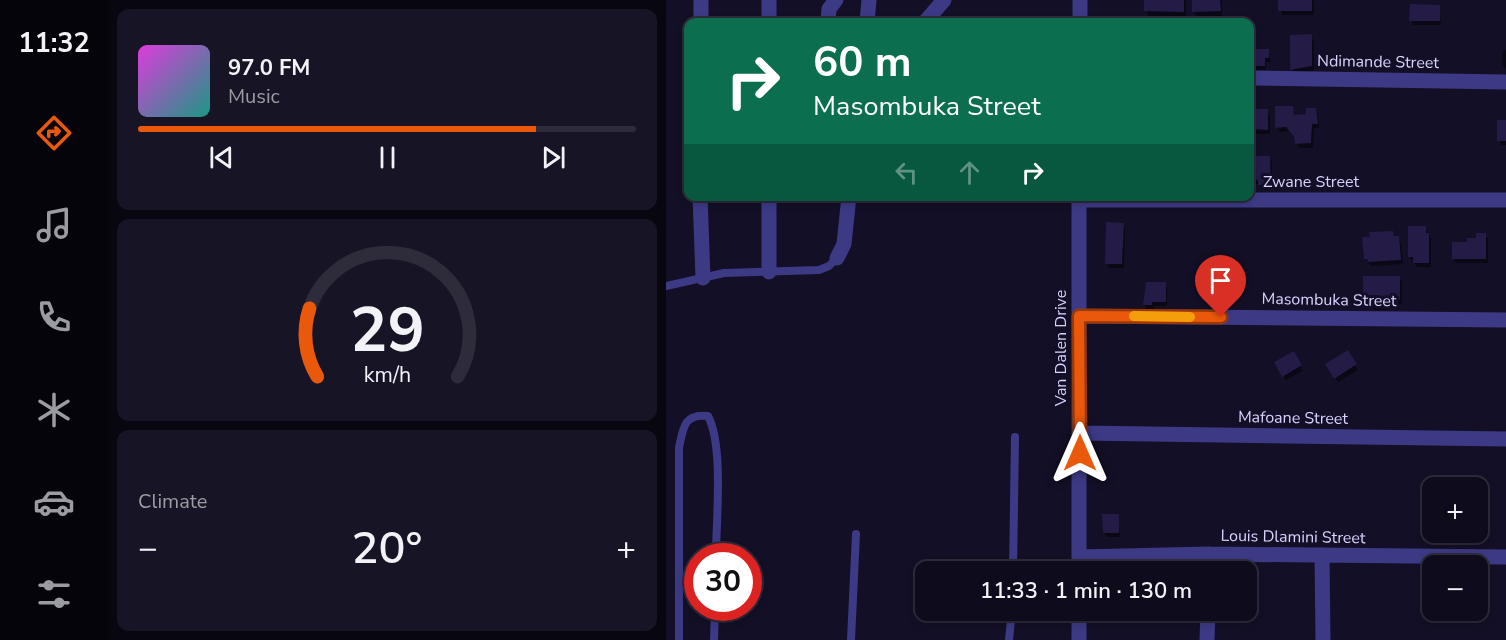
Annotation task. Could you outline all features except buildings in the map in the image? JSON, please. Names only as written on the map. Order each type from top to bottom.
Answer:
[{"type":"street","points":[[701,0],[701,18]]},
{"type":"street","points":[[769,0],[769,18]]},
{"type":"street","points":[[828,18],[829,9],[836,0]]},
{"type":"street","points":[[867,18],[868,0]]},
{"type":"street","points":[[928,18],[944,0]]},
{"type":"street","points":[[1080,0],[1080,18]]},
{"type":"street","name":"Ndimande Street","points":[[1254,78],[1506,82]]},
{"type":"street","name":"Zwane Street","points":[[1254,199],[1506,200]]},
{"type":"street","points":[[700,201],[703,278]]},
{"type":"street","points":[[769,201],[769,272]]},
{"type":"street","points":[[837,258],[844,244],[848,201]]},
{"type":"street","name":"Van Dalen Drive","points":[[1079,201],[1079,561]]},
{"type":"street","name":"Masombuka Street","points":[[1079,316],[1506,320]]},
{"type":"street","name":"Mafoane Street","points":[[1080,433],[1506,438]]},
{"type":"street","points":[[1209,554],[1209,561]]},
{"type":"street","name":"Louis Dlamini Street","points":[[1118,561],[1209,554],[1506,557]]},
{"type":"street","points":[[1322,555],[1323,640]]},
{"type":"street","points":[[1079,621],[1079,640]]},
{"type":"street","points":[[1207,640],[1208,621]]},
{"type":"lane","points":[[666,286],[724,273],[819,270],[829,266],[837,258]]},
{"type":"lane","points":[[679,640],[679,448],[684,424],[691,417],[700,415],[708,416],[714,428],[717,467],[716,543]]},
{"type":"lane","points":[[1013,561],[1015,438]]},
{"type":"lane","points":[[851,640],[856,534]]},
{"type":"lane","points":[[714,640],[715,621]]},
{"type":"lane","points":[[1009,640],[1011,621]]},
{"type":"slow traffic","points":[[1134,316],[1190,317]]},
{"type":"route","points":[[1080,453],[1079,316],[1221,317]]}]
